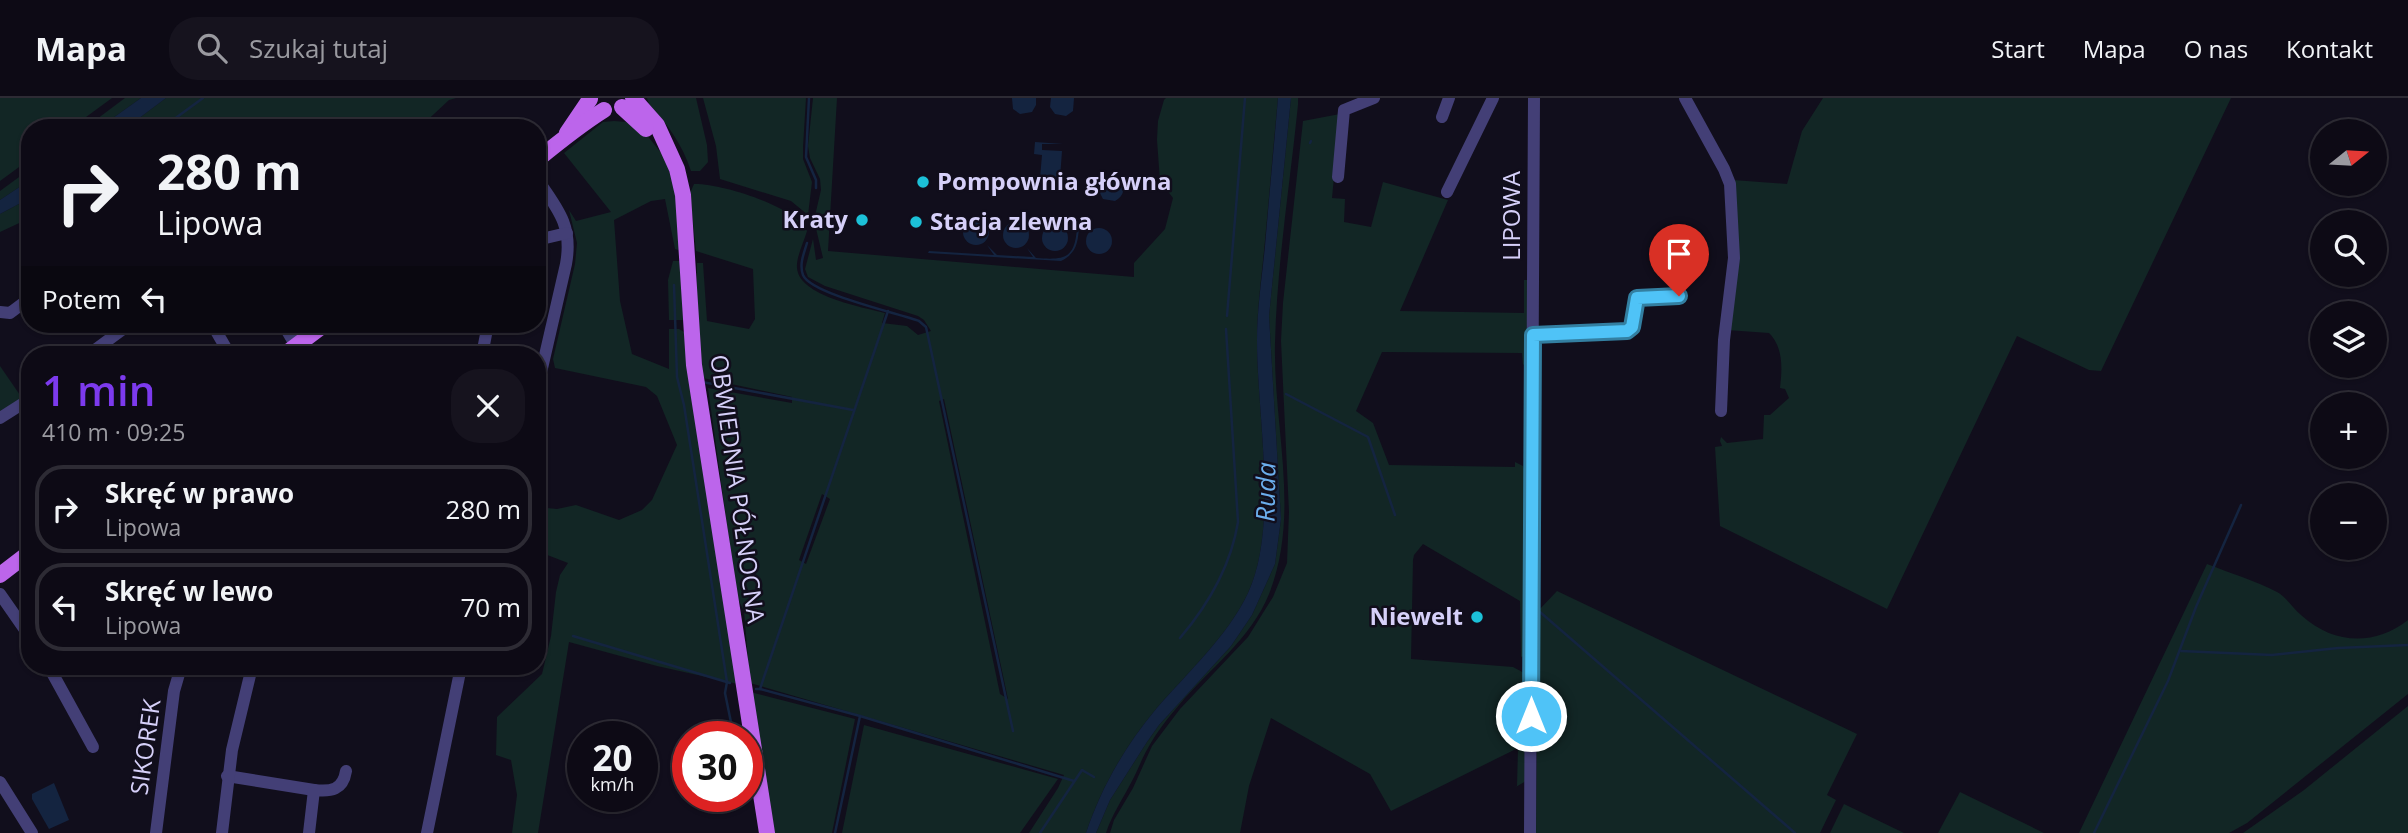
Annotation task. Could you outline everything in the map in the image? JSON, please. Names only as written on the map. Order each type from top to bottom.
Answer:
[{"type":"main road","points":[[546,152],[565,135],[590,98],[604,110],[613,111],[628,101]]},
{"type":"main road","name":"OBWIEDNIA PÓŁNOCNA","points":[[628,101],[636,117],[669,152],[677,169],[683,195],[694,365],[767,833]]},
{"type":"main road","points":[[565,135],[583,126],[604,110]]},
{"type":"main road","points":[[296,346],[313,333]]},
{"type":"main road","points":[[0,575],[21,559]]},
{"type":"street","points":[[1338,177],[1344,110],[1374,98]]},
{"type":"street","points":[[1442,117],[1449,98]]},
{"type":"street","points":[[1447,192],[1493,98]]},
{"type":"street","name":"LIPOWA","points":[[1530,833],[1534,98]]},
{"type":"street","points":[[1685,98],[1730,184],[1734,258],[1726,318],[1721,411]]},
{"type":"street","points":[[546,192],[561,215],[567,233],[566,264],[546,351]]},
{"type":"street","points":[[546,238],[567,233]]},
{"type":"street","points":[[1533,335],[1627,331],[1632,327],[1637,298],[1679,296]]},
{"type":"street","points":[[0,312],[10,313],[21,305]]},
{"type":"street","points":[[99,346],[115,333]]},
{"type":"street","points":[[0,418],[21,404]]},
{"type":"street","points":[[0,594],[21,624]]},
{"type":"street","points":[[54,675],[93,747]]},
{"type":"street","name":"SIKOREK","points":[[156,833],[174,691],[179,675]]},
{"type":"street","points":[[222,833],[227,776],[239,713],[250,675]]},
{"type":"street","points":[[426,833],[459,675]]},
{"type":"street","points":[[227,776],[332,791],[341,785],[346,771]]},
{"type":"street","points":[[0,782],[32,833]]},
{"type":"street","points":[[309,833],[314,790]]},
{"type":"green space","points":[[0,98],[112,98],[83,119],[21,119],[21,166],[0,181]]},
{"type":"green space","points":[[125,98],[141,98],[112,119],[97,119]]},
{"type":"green space","points":[[166,98],[456,98],[449,100],[429,119],[138,119]]},
{"type":"green space","points":[[647,98],[696,98],[707,145],[708,162],[700,171],[691,171],[679,143]]},
{"type":"green space","points":[[703,98],[806,98],[803,159],[812,182],[808,215],[791,201],[720,179],[716,146]]},
{"type":"green space","points":[[813,98],[837,98],[828,251],[1134,277],[1134,263],[1165,229],[1173,198],[1160,181],[1157,140],[1158,121],[1164,100],[1278,98],[1258,318],[1264,504],[1257,566],[1248,593],[1229,625],[1156,709],[1124,753],[1099,800],[1086,833],[1029,833],[1064,775],[750,683],[744,611],[737,597],[708,388],[792,403],[792,397],[703,378],[697,324],[697,263],[703,263],[707,321],[749,329],[755,319],[753,269],[696,251],[690,193],[694,184],[721,187],[756,198],[788,213],[800,222],[807,231],[797,268],[800,278],[808,286],[833,299],[885,313],[882,323],[907,326],[918,335],[931,331],[918,316],[825,286],[808,277],[805,269],[813,239],[816,260],[823,258],[814,220],[821,190],[820,179],[810,158],[808,146]],"holes":[[[944,399],[1008,699],[1000,694],[939,401]],[[822,494],[830,499],[806,564],[799,560]]]},
{"type":"green space","points":[[1291,98],[1298,98],[1298,105],[1281,253],[1275,343],[1284,501],[1278,563],[1269,594],[1252,625],[1162,726],[1114,813],[1106,833],[1096,833],[1110,800],[1159,725],[1231,646],[1252,615],[1275,564],[1281,519],[1269,316]]},
{"type":"green space","points":[[1823,98],[2231,98],[2101,371],[2089,370],[2017,336],[1887,609],[1720,526],[1715,447],[1722,446],[1721,437],[1727,443],[1763,439],[1764,415],[1770,415],[1789,398],[1785,389],[1780,388],[1780,352],[1769,333],[1727,330],[1733,180],[1787,184],[1802,131]]},
{"type":"green space","points":[[1340,114],[1332,198],[1345,199],[1344,222],[1371,227],[1383,182],[1448,200],[1400,311],[1524,313],[1524,280],[1528,280],[1526,363],[1523,365],[1522,353],[1382,352],[1356,411],[1373,423],[1389,465],[1515,467],[1515,462],[1523,466],[1527,477],[1526,655],[1521,657],[1520,601],[1423,544],[1413,560],[1411,659],[1513,667],[1526,674],[1526,781],[1514,788],[1517,786],[1518,748],[1391,811],[1370,774],[1271,718],[1249,786],[1240,833],[1110,833],[1152,746],[1180,709],[1248,637],[1273,597],[1287,563],[1289,512],[1281,341],[1303,121]]},
{"type":"green space","points":[[603,122],[626,122],[634,127],[638,124],[662,154],[678,198],[682,251],[675,249],[665,199],[651,201],[614,220],[620,301],[632,354],[669,369],[669,329],[684,332],[738,684],[569,642],[538,833],[512,833],[517,795],[511,760],[496,755],[497,717],[541,675],[546,675],[546,657],[556,592],[560,575],[568,563],[546,554],[546,508],[557,509],[576,505],[619,520],[642,510],[652,500],[677,445],[657,396],[646,387],[555,368],[553,359],[575,264],[577,243],[569,210],[576,221],[611,212],[564,153]]},
{"type":"green space","points":[[21,176],[21,186],[0,200],[0,191]]},
{"type":"green space","points":[[21,203],[21,222],[0,232],[0,214]]},
{"type":"green space","points":[[673,261],[681,261],[683,320],[669,320],[668,280]]},
{"type":"green space","points":[[0,366],[21,399],[0,411]]},
{"type":"green space","points":[[2207,564],[2277,592],[2313,625],[2340,636],[2367,638],[2381,635],[2408,620],[2408,694],[2247,823],[2229,833],[2079,833]]},
{"type":"green space","points":[[1557,591],[1857,734],[1827,795],[1836,800],[1820,833],[1536,833],[1538,611]]},
{"type":"green space","points":[[750,692],[855,719],[832,833],[775,833],[763,765],[763,721],[755,721]]},
{"type":"green space","points":[[2408,706],[2408,833],[2243,833],[2304,790]]},
{"type":"green space","points":[[864,725],[1058,779],[1020,833],[842,833]]},
{"type":"green space","points":[[1960,792],[2044,833],[1938,833]]},
{"type":"green space","points":[[1844,804],[1904,833],[1830,833]]},
{"type":"water","points":[[141,98],[166,98],[138,119],[112,119]]},
{"type":"water","points":[[1012,98],[1036,98],[1036,105],[1032,112],[1020,114],[1013,109]]},
{"type":"water","points":[[1051,98],[1074,98],[1073,111],[1066,116],[1055,114],[1050,107]]},
{"type":"water","name":"Ruda","points":[[1278,98],[1291,98],[1269,316],[1281,519],[1275,564],[1252,615],[1231,646],[1159,725],[1110,800],[1096,833],[1086,833],[1099,800],[1124,753],[1156,709],[1229,625],[1248,593],[1257,566],[1262,536],[1264,469],[1257,329]]},
{"type":"water","points":[[1035,142],[1063,144],[1042,144],[1042,150],[1062,151],[1059,192],[1039,190],[1042,155],[1034,154]]},
{"type":"water","points":[[1112,176],[1120,179],[1123,189],[1115,201],[1103,199],[1098,189],[1082,188],[1098,187],[1104,178]]},
{"type":"water","points":[[21,186],[21,203],[0,214],[0,200]]},
{"type":"water","points":[[976,219],[985,223],[989,232],[985,241],[976,245],[967,241],[963,232],[967,223]]},
{"type":"water","points":[[1016,222],[1025,226],[1029,235],[1025,244],[1016,248],[1007,244],[1003,235],[1007,226]]},
{"type":"water","points":[[1077,223],[1085,230],[1079,226],[1076,246],[1061,261],[928,253],[994,255],[987,245],[997,255],[1033,257],[1027,248],[1036,258],[1061,258],[1074,246],[1077,227],[1070,229]]},
{"type":"water","points":[[1055,225],[1064,229],[1068,238],[1064,247],[1055,251],[1046,247],[1042,238],[1046,229]]},
{"type":"water","points":[[1099,228],[1108,232],[1112,241],[1108,250],[1099,254],[1090,250],[1086,241],[1090,232]]},
{"type":"water","points":[[54,783],[69,820],[49,829],[32,799],[32,794]]},
{"type":"waterway","points":[[174,119],[203,98]]},
{"type":"waterway","points":[[809,98],[806,157],[816,180],[816,188]]},
{"type":"waterway","points":[[1227,316],[1245,98]]},
{"type":"waterway","points":[[807,243],[802,267],[803,275],[809,282],[837,296],[919,321],[926,327],[1013,731]]},
{"type":"waterway","points":[[674,285],[677,377],[684,405],[731,721]]},
{"type":"waterway","points":[[756,689],[760,689],[888,311]]},
{"type":"waterway","name":"Ruda","points":[[1180,638],[1217,584],[1230,554],[1238,522],[1226,329]]},
{"type":"waterway","points":[[702,382],[853,410]]},
{"type":"waterway","points":[[1286,394],[1368,437],[1395,515]]},
{"type":"waterway","points":[[2094,833],[2168,681],[2196,607],[2241,505]]},
{"type":"waterway","points":[[1540,612],[1795,833]]},
{"type":"waterway","points":[[573,636],[730,683]]},
{"type":"waterway","points":[[2181,651],[2272,655],[2338,648],[2408,645]]},
{"type":"waterway","points":[[760,689],[860,716],[1074,781]]},
{"type":"waterway","points":[[835,833],[860,716]]},
{"type":"waterway","points":[[1040,833],[1082,770],[1094,777]]},
{"type":"place","name":"Pompownia główna","points":[[923,182]]},
{"type":"place","name":"Kraty","points":[[862,220]]},
{"type":"place","name":"Stacja zlewna","points":[[916,222]]},
{"type":"place","name":"Niewelt","points":[[1477,617]]},
{"type":"route","points":[[1531,716],[1533,335],[1627,331],[1632,327],[1637,298],[1679,296]]}]
